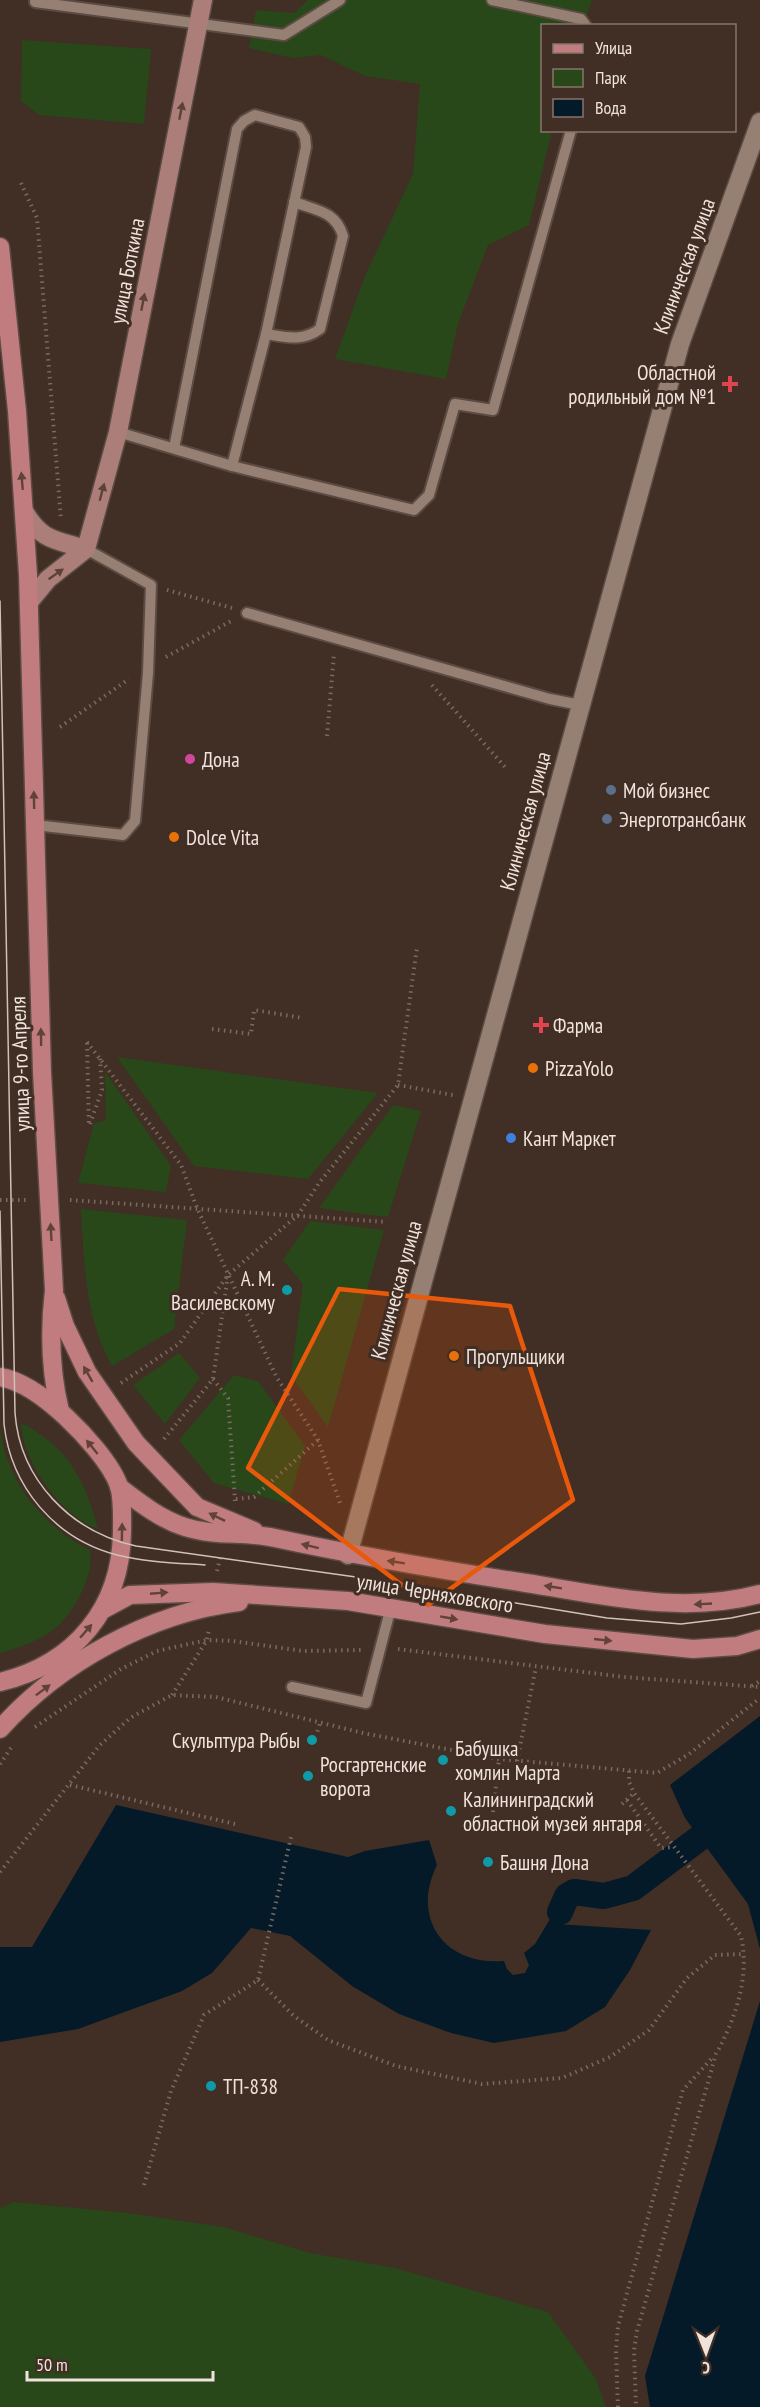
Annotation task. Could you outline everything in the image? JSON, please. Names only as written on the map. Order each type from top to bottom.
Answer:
[{"type":"main road","name":"улица 9-го Апреля","points":[[0,248],[24,511],[29,602],[42,1072],[54,1290],[50,1325],[51,1374],[60,1411]]},
{"type":"main road","points":[[54,1290],[65,1326],[87,1372],[118,1419],[156,1466],[197,1507],[230,1523],[272,1537]]},
{"type":"main road","points":[[0,1377],[29,1389],[60,1411],[94,1449],[119,1487],[121,1556],[118,1576],[104,1609],[79,1639],[57,1659],[1,1683]]},
{"type":"main road","name":"улица Черняховского","points":[[119,1487],[148,1510],[185,1527],[227,1536],[272,1537],[350,1546],[632,1600],[688,1605],[719,1603],[760,1594]]},
{"type":"main road","name":"улица Черняховского","points":[[104,1609],[130,1595],[172,1592],[282,1596],[391,1607],[545,1634],[693,1649],[737,1647],[760,1639]]},
{"type":"main road","points":[[0,1729],[18,1709],[72,1668],[138,1630],[213,1605],[282,1596]]},
{"type":"street","name":"улица Боткина","points":[[86,549],[118,432],[203,0]]},
{"type":"street","name":"Клиническая улица","points":[[350,1546],[680,344],[760,122]]},
{"type":"street","points":[[24,511],[34,527],[52,541],[86,549]]},
{"type":"street","points":[[29,602],[48,579],[86,549]]},
{"type":"lane","points":[[36,2],[284,35],[340,0]]},
{"type":"lane","points":[[492,0],[581,19],[585,24]]},
{"type":"lane","points":[[174,448],[237,129],[244,121],[255,115],[299,127],[305,137],[306,147],[266,334],[232,466]]},
{"type":"lane","points":[[118,432],[232,466],[414,510],[429,495],[455,404],[492,410],[570,132]]},
{"type":"lane","points":[[266,334],[297,339],[310,337],[320,329],[343,236],[340,225],[332,215],[294,202]]},
{"type":"lane","points":[[35,825],[123,835],[135,821],[148,666],[151,585],[86,549]]},
{"type":"lane","points":[[247,613],[550,699],[580,705]]},
{"type":"lane","points":[[292,1687],[366,1704],[391,1607]]},
{"type":"path","points":[[21,183],[37,218],[61,514],[60,542]]},
{"type":"path","points":[[151,585],[247,613]]},
{"type":"path","points":[[327,736],[335,638]]},
{"type":"path","points":[[409,659],[505,767]]},
{"type":"path","points":[[115,1387],[180,1343],[228,1275],[298,1215],[319,1183],[398,1085],[417,947]]},
{"type":"path","points":[[212,1029],[251,1034],[254,1010],[303,1018]]},
{"type":"path","points":[[100,1056],[102,1090],[89,1127],[87,1042],[100,1056],[182,1165],[197,1209],[277,1378],[318,1440],[350,1546]]},
{"type":"path","points":[[398,1085],[472,1099]]},
{"type":"path","points":[[71,1200],[387,1222]]},
{"type":"path","points":[[164,1439],[213,1379],[228,1275]]},
{"type":"path","points":[[213,1379],[228,1398],[236,1499],[234,1507]]},
{"type":"path","points":[[236,1499],[254,1497],[318,1440]]},
{"type":"path","points":[[0,1872],[99,1746],[130,1718],[172,1695],[207,1640]]},
{"type":"path","points":[[29,1731],[138,1659],[157,1651],[207,1640],[233,1641],[303,1651],[393,1648],[536,1667],[760,1687]]},
{"type":"path","points":[[517,1761],[536,1667]]},
{"type":"path","points":[[752,1687],[760,1681]]},
{"type":"path","points":[[172,1695],[216,1697],[320,1723],[499,1759],[657,1773],[689,1754],[760,1698]]},
{"type":"path","points":[[314,1743],[320,1723]]},
{"type":"path","points":[[0,1764],[14,1745]]},
{"type":"path","points":[[492,1812],[499,1759]]},
{"type":"path","points":[[629,1771],[629,1782],[634,1793],[741,1936],[745,1954],[737,2003],[729,2031],[716,2054],[637,2331],[634,2350],[636,2407]]},
{"type":"path","points":[[69,1785],[239,1825]]},
{"type":"path","points":[[622,1804],[634,1793]]},
{"type":"path","points":[[627,1800],[662,1848],[675,1847]]},
{"type":"path","points":[[144,2186],[171,2091],[204,2015],[258,1980],[292,1833]]},
{"type":"path","points":[[258,1980],[294,2016],[328,2040],[396,2066],[482,2084],[562,2078],[610,2057],[649,2030],[687,1978],[715,1955],[745,1954]]},
{"type":"path","points":[[618,2407],[616,2351],[618,2326],[682,2090],[716,2054]]},
{"type":"highlighted area","points":[[339,1289],[510,1306],[573,1500],[428,1605],[248,1468]]},
{"type":"green space","points":[[308,0],[592,0],[583,24],[541,24],[541,132],[552,132],[529,225],[488,245],[458,324],[446,379],[335,359],[365,276],[413,174],[420,84],[365,76],[321,55],[293,58],[249,48],[256,10],[294,13]]},
{"type":"green space","points":[[22,40],[151,49],[144,124],[39,115],[21,101]]},
{"type":"green space","points":[[117,1057],[378,1093],[308,1179],[194,1166]]},
{"type":"green space","points":[[105,1072],[171,1166],[166,1192],[78,1183],[94,1123],[106,1120]]},
{"type":"green space","points":[[393,1105],[421,1111],[388,1217],[319,1208]]},
{"type":"green space","points":[[81,1209],[187,1220],[174,1329],[112,1366],[96,1329],[91,1309],[85,1270]]},
{"type":"green space","points":[[310,1221],[384,1230],[328,1427],[291,1375],[303,1284],[283,1260]]},
{"type":"green space","points":[[179,1353],[200,1378],[165,1424],[133,1385]]},
{"type":"green space","points":[[234,1375],[258,1381],[305,1446],[288,1504],[214,1483],[179,1440]]},
{"type":"green space","points":[[21,1424],[32,1428],[53,1444],[71,1464],[90,1501],[98,1529],[84,1523],[71,1513],[46,1486],[28,1454]]},
{"type":"green space","points":[[0,1428],[10,1466],[30,1500],[57,1528],[90,1550],[91,1560],[82,1590],[72,1610],[59,1625],[39,1639],[0,1653]]},
{"type":"green space","points":[[13,2202],[128,2213],[223,2227],[310,2253],[395,2268],[548,2312],[596,2379],[606,2407],[0,2407],[0,2208]]},
{"type":"water","points":[[760,1716],[760,1949],[748,1904],[685,1818],[670,1785]]},
{"type":"water","points":[[116,1805],[348,1857],[365,1851],[429,1840],[437,1865],[430,1885],[428,1904],[431,1921],[439,1936],[450,1947],[465,1956],[483,1961],[504,1961],[507,1969],[513,1975],[525,1973],[529,1965],[524,1953],[535,1944],[550,1919],[556,1924],[651,1930],[630,1970],[605,2007],[566,2031],[494,2043],[451,2033],[399,2014],[352,1986],[290,1936],[251,1928],[212,1973],[182,1991],[78,2029],[0,2042],[0,1947],[32,1947]]},
{"type":"water","points":[[760,2001],[760,2407],[650,2407],[645,2376]]},
{"type":"waterway","points":[[560,1912],[567,1896],[574,1892],[604,1896],[633,1888],[701,1837]]},
{"type":"tram line","points":[[0,601],[15,1413],[19,1437],[38,1481],[70,1515],[90,1529],[136,1546],[363,1578],[607,1618],[681,1624],[760,1612]]},
{"type":"tram line","points":[[0,1211],[4,1424],[8,1447],[26,1489],[56,1523],[74,1537],[95,1547],[138,1559],[205,1565]]},
{"type":"place","name":"Областной родильный дом №1","points":[[730,384]]},
{"type":"place","name":"Дона","points":[[190,759]]},
{"type":"place","name":"Мой бизнес","points":[[611,790]]},
{"type":"place","name":"Энерготрансбанк","points":[[607,819]]},
{"type":"place","name":"Dolce Vita","points":[[174,837]]},
{"type":"place","name":"Фарма","points":[[541,1025]]},
{"type":"place","name":"PizzaYolo","points":[[533,1068]]},
{"type":"place","name":"Кант Маркет","points":[[511,1138]]},
{"type":"place","name":"А. М. Василевскому","points":[[287,1290]]},
{"type":"place","name":"Прогульщики","points":[[454,1356]]},
{"type":"place","name":"Скульптура Рыбы","points":[[312,1740]]},
{"type":"place","name":"Бабушка хомлин Марта","points":[[443,1760]]},
{"type":"place","name":"Росгартенские ворота","points":[[308,1776]]},
{"type":"place","name":"Калининградский областной музей янтаря","points":[[451,1811]]},
{"type":"place","name":"Башня Дона","points":[[488,1862]]},
{"type":"place","name":"ТП-838","points":[[211,2086]]}]
